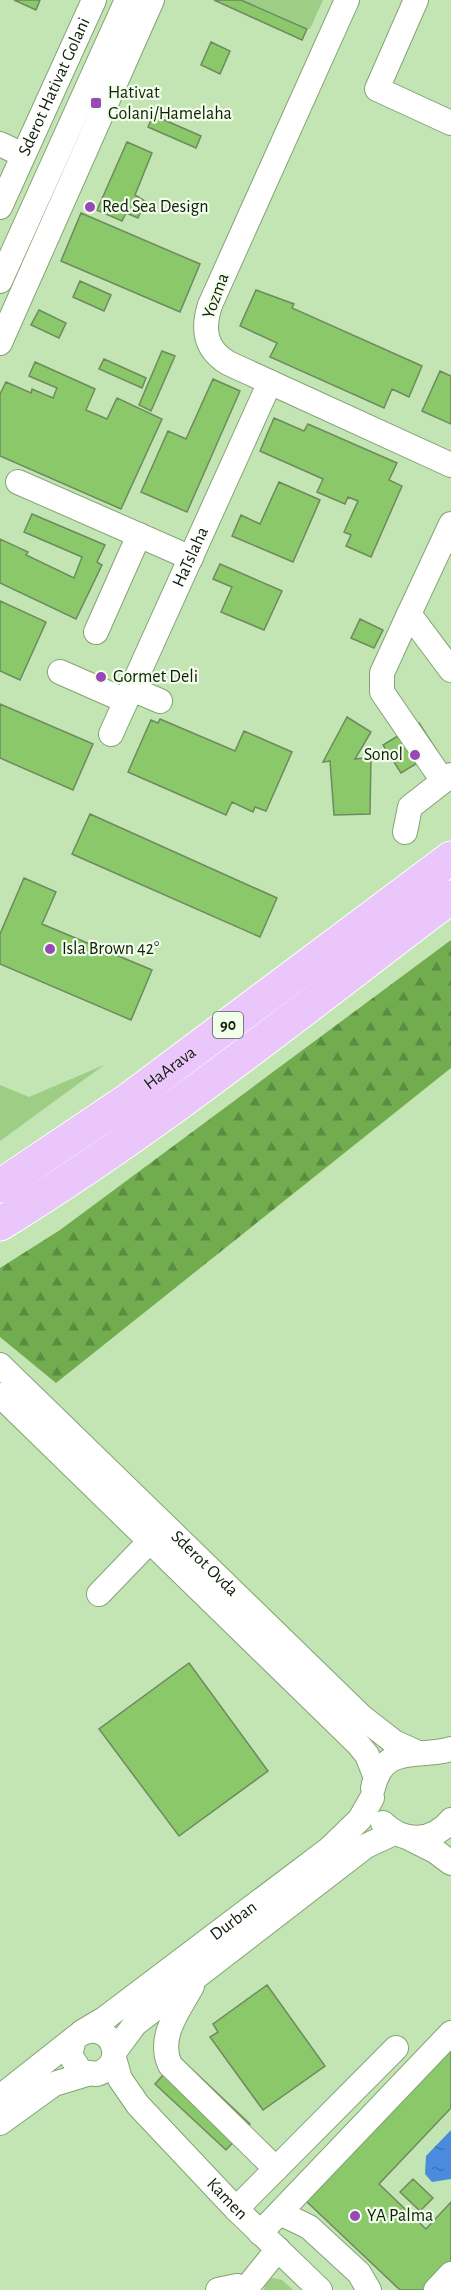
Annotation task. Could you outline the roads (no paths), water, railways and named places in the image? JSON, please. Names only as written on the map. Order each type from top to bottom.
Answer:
[{"type":"highway","name":"HaArava","points":[[0,1186],[135,1095],[451,858]]},
{"type":"highway","name":"HaArava","points":[[0,1224],[69,1180],[160,1116],[451,897]]},
{"type":"street","name":"Sderot Hativat Golani","points":[[0,207],[94,0]]},
{"type":"street","points":[[0,343],[152,0]]},
{"type":"street","name":"Yozma","points":[[347,0],[206,317],[206,337],[214,352],[228,363],[451,465]]},
{"type":"street","points":[[416,0],[377,89],[450,119]]},
{"type":"street","name":"Sderot Hativat Golani","points":[[0,281],[121,4]]},
{"type":"street","points":[[0,144],[23,155]]},
{"type":"street","name":"HaTslaha","points":[[111,734],[270,382]]},
{"type":"street","points":[[18,482],[191,558]]},
{"type":"street","points":[[405,832],[410,807],[447,778],[382,692],[382,673],[451,524]]},
{"type":"street","points":[[96,632],[139,535]]},
{"type":"street","points":[[409,614],[451,670]]},
{"type":"street","points":[[60,672],[129,695],[160,701]]},
{"type":"street","name":"Sderot Ovda","points":[[0,1365],[362,1717],[394,1742],[441,1760],[451,1771]]},
{"type":"street","name":"Sderot Ovda","points":[[0,1395],[358,1744],[367,1755],[379,1818],[400,1835]]},
{"type":"street","points":[[99,1594],[150,1541]]},
{"type":"street","name":"Durban","points":[[0,2097],[329,1849],[360,1819],[374,1788],[392,1759],[451,1749]]},
{"type":"street","name":"Durban","points":[[114,2055],[135,2024],[366,1846],[400,1835],[431,1836],[451,1820]]},
{"type":"street","points":[[400,1835],[435,1851],[451,1863]]},
{"type":"street","points":[[197,1976],[168,2030],[165,2044],[170,2065],[276,2169]]},
{"type":"street","points":[[0,2123],[54,2084],[106,2070],[114,2055],[112,2042],[102,2032],[89,2030],[78,2036],[70,2048],[72,2062],[89,2074]]},
{"type":"street","points":[[218,2290],[237,2286],[245,2290],[280,2213],[451,2033]]},
{"type":"street","points":[[236,2209],[396,2048]]},
{"type":"street","name":"Kamen","points":[[114,2055],[120,2079],[138,2105],[236,2209],[320,2290]]},
{"type":"street","name":"Kamen","points":[[89,2074],[138,2105]]},
{"type":"street","points":[[280,2213],[309,2227],[359,2273],[369,2290]]},
{"type":"street","points":[[436,2290],[451,2274]]},
{"type":"water","points":[[451,2130],[451,2179],[432,2182],[425,2174],[426,2156]]},
{"type":"place","name":"Hativat Golani/Hamelaha","points":[[96,103]]},
{"type":"place","name":"Red Sea Design","points":[[90,207]]},
{"type":"place","name":"Gormet Deli","points":[[101,677]]},
{"type":"place","name":"Sonol","points":[[415,755]]},
{"type":"place","name":"Isla Brown 42°","points":[[50,949]]},
{"type":"place","name":"YA Palma","points":[[355,2216]]}]
